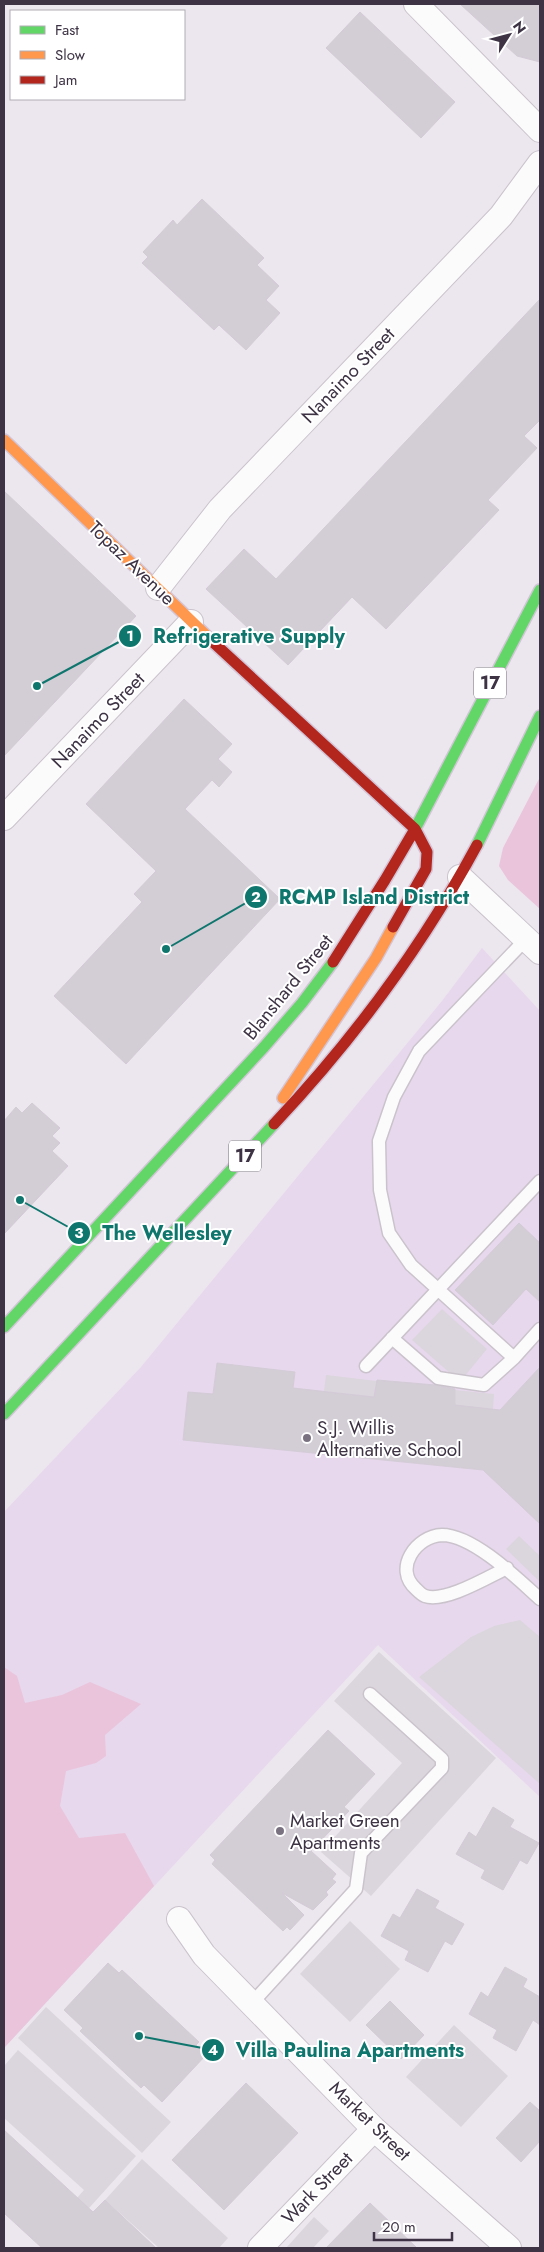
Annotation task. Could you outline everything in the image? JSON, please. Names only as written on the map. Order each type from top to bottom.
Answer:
[{"type":"main road","name":"Topaz Avenue","points":[[4,440],[191,622],[414,829],[427,852],[426,869],[376,958],[314,1049],[248,1152]]},
{"type":"main road","name":"Blanshard Street","points":[[4,1327],[279,1030],[325,974],[364,917],[414,829],[540,590]]},
{"type":"main road","name":"17","points":[[4,1414],[324,1071],[368,1018],[416,948],[460,877],[540,716]]},
{"type":"street","points":[[416,4],[540,130]]},
{"type":"street","name":"Nanaimo Street","points":[[158,588],[220,509],[501,216],[540,163]]},
{"type":"street","name":"Nanaimo Street","points":[[4,818],[191,622]]},
{"type":"street","points":[[460,877],[533,946]]},
{"type":"street","name":"Market Street","points":[[179,1919],[204,1955],[253,2002],[374,2129],[509,2248]]},
{"type":"street","name":"Wark Street","points":[[260,2248],[374,2129]]},
{"type":"lane","points":[[514,1358],[411,1265],[389,1233],[380,1190],[379,1142],[394,1097],[418,1051],[533,946]]},
{"type":"lane","points":[[366,1366],[540,1181]]},
{"type":"lane","points":[[392,1338],[438,1378],[484,1384],[514,1358],[540,1329]]},
{"type":"lane","points":[[507,1568],[452,1594],[436,1597],[424,1596],[411,1584],[406,1570],[409,1555],[422,1541],[442,1535],[469,1543],[507,1568],[540,1599]]},
{"type":"lane","points":[[253,2002],[356,1889],[361,1853],[442,1768],[442,1759],[370,1694]]},
{"type":"shaded area","points":[[540,777],[540,909],[508,880],[499,866],[503,848]]},
{"type":"shaded area","name":"S.J. Willis Alternative School","points":[[482,948],[540,1011],[540,1797],[378,1645],[4,2048],[4,1512],[141,1367],[442,1001]]},
{"type":"shaded area","points":[[442,1309],[487,1349],[464,1377],[451,1374],[412,1340]]},
{"type":"shaded area","points":[[326,1375],[377,1381],[376,1397],[324,1391]]},
{"type":"shaded area","points":[[455,1390],[494,1394],[493,1409],[454,1405]]},
{"type":"shaded area","points":[[519,1536],[540,1556],[540,1582],[506,1549]]},
{"type":"shaded area","points":[[520,1620],[540,1637],[540,1784],[419,1677],[471,1637],[494,1626]]},
{"type":"shaded area","points":[[379,1652],[496,1758],[371,1896],[321,1852],[402,1763],[334,1701]]},
{"type":"shaded area","points":[[4,1667],[17,1676],[25,1703],[62,1695],[90,1682],[141,1704],[105,1735],[106,1756],[96,1763],[66,1771],[60,1806],[79,1838],[125,1833],[154,1886],[4,2048]]},
{"type":"shaded area","points":[[350,1921],[400,1969],[350,2022],[300,1974]]},
{"type":"shaded area","points":[[46,2007],[171,2122],[142,2153],[18,2038]]},
{"type":"shaded area","points":[[454,2025],[508,2076],[461,2127],[406,2077]]},
{"type":"shaded area","points":[[18,2050],[136,2156],[53,2248],[41,2239],[84,2190],[4,2118],[4,2066]]},
{"type":"shaded area","points":[[142,2159],[228,2238],[219,2248],[159,2248],[105,2200]]},
{"type":"shaded area","points":[[314,2217],[329,2231],[313,2248],[286,2248]]},
{"type":"building","points":[[460,4],[540,4],[540,62],[517,56]]},
{"type":"building","points":[[360,12],[455,102],[421,138],[326,48]]},
{"type":"building","points":[[202,199],[264,258],[257,265],[279,286],[266,300],[280,313],[246,350],[219,325],[214,330],[142,263],[148,257],[143,252],[173,220],[177,225]]},
{"type":"building","points":[[540,299],[540,420],[524,436],[537,448],[488,500],[499,510],[386,629],[352,597],[288,665],[206,589],[244,549],[276,579]]},
{"type":"building","points":[[4,491],[136,616],[4,756]]},
{"type":"building","points":[[184,699],[232,744],[218,759],[232,772],[219,787],[212,780],[185,809],[280,899],[126,1064],[54,996],[142,902],[134,894],[156,871],[86,804]]},
{"type":"building","points":[[32,1103],[60,1128],[52,1136],[60,1143],[52,1151],[68,1166],[4,1234],[4,1121],[16,1107],[22,1113]]},
{"type":"building","points":[[519,1223],[540,1243],[540,1302],[526,1289],[493,1325],[455,1290]]},
{"type":"building","points":[[217,1363],[295,1372],[293,1388],[374,1397],[377,1380],[435,1385],[455,1389],[455,1405],[500,1410],[540,1367],[540,1524],[483,1470],[183,1440],[188,1392],[213,1394]]},
{"type":"building","name":"Market Green Apartments","points":[[328,1730],[375,1774],[344,1807],[349,1811],[311,1851],[336,1874],[332,1879],[336,1882],[326,1892],[328,1895],[313,1910],[282,1893],[304,1915],[290,1930],[287,1927],[283,1931],[212,1864],[215,1860],[210,1855]]},
{"type":"building","points":[[493,1807],[514,1820],[510,1827],[539,1843],[527,1864],[520,1860],[503,1890],[481,1878],[485,1870],[456,1854],[469,1832],[476,1837]]},
{"type":"building","points":[[417,1889],[439,1901],[435,1908],[464,1924],[452,1945],[445,1941],[428,1972],[405,1960],[409,1951],[381,1936],[393,1914],[400,1918]]},
{"type":"building","points":[[108,1963],[119,1973],[122,1970],[199,2042],[196,2045],[206,2055],[162,2102],[144,2085],[141,2088],[80,2031],[83,2028],[64,2010]]},
{"type":"building","points":[[505,1967],[527,1979],[523,1987],[540,1997],[540,2025],[533,2020],[516,2051],[493,2038],[497,2030],[469,2014],[481,1992],[488,1997]]},
{"type":"building","points":[[390,2001],[424,2035],[401,2059],[366,2025]]},
{"type":"building","points":[[246,2083],[298,2133],[224,2210],[172,2160]]},
{"type":"building","points":[[530,2102],[540,2111],[540,2141],[521,2162],[496,2138]]},
{"type":"building","points":[[4,2130],[93,2212],[105,2200],[156,2248],[42,2248],[4,2213]]},
{"type":"building","points":[[370,2203],[417,2248],[326,2248]]},
{"type":"traffic: fast","points":[[415,829],[540,590]]},
{"type":"traffic: fast","points":[[477,845],[540,716]]},
{"type":"traffic: fast","points":[[4,1327],[264,1047],[302,1003],[333,962]]},
{"type":"traffic: fast","points":[[4,1414],[274,1124]]},
{"type":"traffic: slow","points":[[4,440],[214,643]]},
{"type":"traffic: slow","points":[[283,1098],[376,958],[393,927]]},
{"type":"traffic: jam","points":[[214,643],[415,829]]},
{"type":"traffic: jam","points":[[393,927],[426,869],[427,852],[415,829]]},
{"type":"traffic: jam","points":[[333,962],[415,829]]},
{"type":"traffic: jam","points":[[274,1124],[332,1059],[385,991],[433,920],[477,845]]},
{"type":"place","name":"Refrigerative Supply","points":[[37,686]]},
{"type":"place","name":"RCMP Island District","points":[[166,949]]},
{"type":"place","name":"The Wellesley","points":[[20,1200]]},
{"type":"place","name":"S.J. Willis Alternative School","points":[[307,1438]]},
{"type":"place","name":"Market Green Apartments","points":[[280,1831]]},
{"type":"place","name":"Villa Paulina Apartments","points":[[139,2036]]}]
